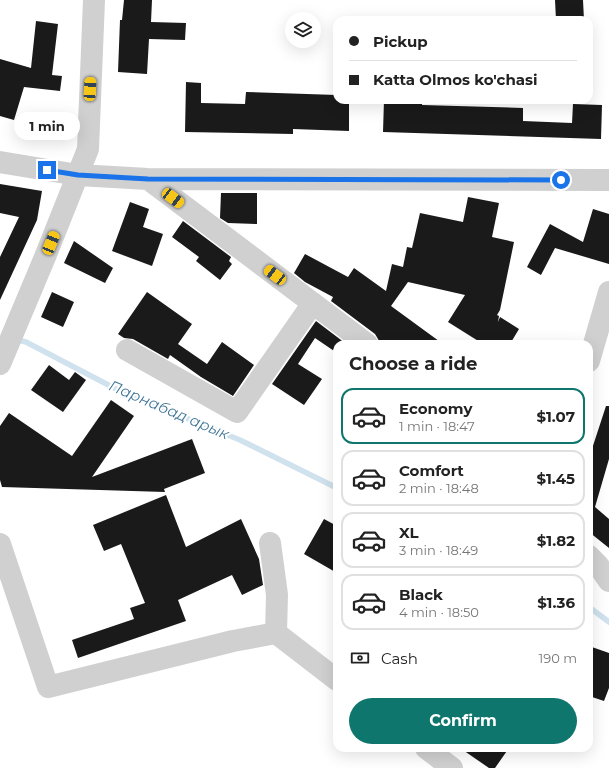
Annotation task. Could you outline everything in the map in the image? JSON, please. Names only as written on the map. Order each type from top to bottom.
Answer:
[{"type":"street","points":[[7,347],[88,149],[94,0]]},
{"type":"street","points":[[0,162],[78,175],[148,179],[609,180]]},
{"type":"street","points":[[148,179],[362,340]]},
{"type":"street","points":[[593,347],[609,292]]},
{"type":"street","points":[[127,350],[237,412],[313,303]]},
{"type":"street","points":[[270,542],[278,595],[276,633]]},
{"type":"street","points":[[0,544],[48,687],[233,641],[276,633],[333,677]]},
{"type":"street","points":[[593,560],[598,564],[609,581]]},
{"type":"street","points":[[431,752],[452,768]]},
{"type":"building","points":[[124,0],[152,0],[151,22],[186,23],[185,40],[149,39],[147,74],[118,72],[120,20],[122,20]]},
{"type":"building","points":[[555,0],[583,0],[584,16],[556,16]]},
{"type":"building","points":[[36,21],[58,24],[52,75],[62,76],[60,91],[24,87],[14,120],[0,116],[0,59],[31,68]]},
{"type":"building","points":[[186,82],[201,83],[201,103],[245,104],[246,92],[333,95],[333,104],[349,104],[349,131],[293,129],[293,134],[185,132]]},
{"type":"building","points":[[384,104],[523,108],[523,121],[572,123],[573,104],[602,105],[601,139],[383,132]]},
{"type":"building","points":[[0,184],[42,191],[37,220],[0,300],[0,257],[19,217],[0,213]]},
{"type":"building","points":[[221,193],[257,193],[257,224],[228,223],[220,218]]},
{"type":"building","points":[[468,197],[499,203],[492,237],[514,242],[500,310],[497,315],[499,316],[498,322],[500,317],[519,329],[512,340],[477,340],[448,322],[465,295],[408,282],[391,306],[438,340],[378,340],[375,334],[331,301],[333,297],[305,282],[294,273],[305,254],[348,277],[354,268],[386,291],[392,264],[403,267],[407,247],[412,248],[420,213],[463,222]]},
{"type":"building","points":[[130,202],[149,209],[143,227],[163,234],[152,266],[112,251]]},
{"type":"building","points":[[593,209],[609,214],[609,264],[555,248],[541,275],[527,267],[550,224],[583,242]]},
{"type":"building","points":[[183,221],[231,257],[229,261],[232,264],[220,280],[196,261],[199,257],[172,237]]},
{"type":"building","points":[[74,241],[113,268],[105,283],[64,263]]},
{"type":"building","points":[[52,292],[74,302],[63,327],[41,317]]},
{"type":"building","points":[[147,292],[192,324],[178,344],[207,364],[222,342],[254,365],[233,396],[201,377],[170,355],[168,359],[133,339],[124,338],[118,334]]},
{"type":"building","points":[[316,321],[341,340],[333,340],[333,350],[315,338],[298,364],[322,379],[304,405],[272,384]]},
{"type":"building","points":[[49,365],[69,380],[75,372],[86,380],[63,412],[31,390]]},
{"type":"building","points":[[111,400],[134,416],[92,477],[192,439],[205,473],[164,489],[165,492],[2,487],[0,480],[0,426],[9,413],[72,456]]},
{"type":"building","points":[[606,406],[609,406],[609,459],[595,507],[609,519],[609,548],[593,535],[593,446]]},
{"type":"building","points":[[166,495],[186,547],[241,519],[259,559],[263,585],[242,595],[232,575],[178,600],[186,621],[78,658],[72,640],[134,619],[130,608],[145,603],[121,544],[104,551],[93,525]]},
{"type":"building","points":[[324,519],[333,524],[333,571],[304,554]]},
{"type":"building","points":[[593,647],[609,653],[609,688],[604,701],[593,697]]},
{"type":"building","points":[[466,752],[506,752],[495,768],[489,768]]},
{"type":"waterway","name":"Парнабад арык","points":[[14,339],[26,342],[118,390],[240,440],[333,486]]},
{"type":"waterway","name":"Парнабад арык","points":[[593,610],[609,622]]},
{"type":"route","points":[[47,170],[78,175],[148,179],[561,180]]}]
